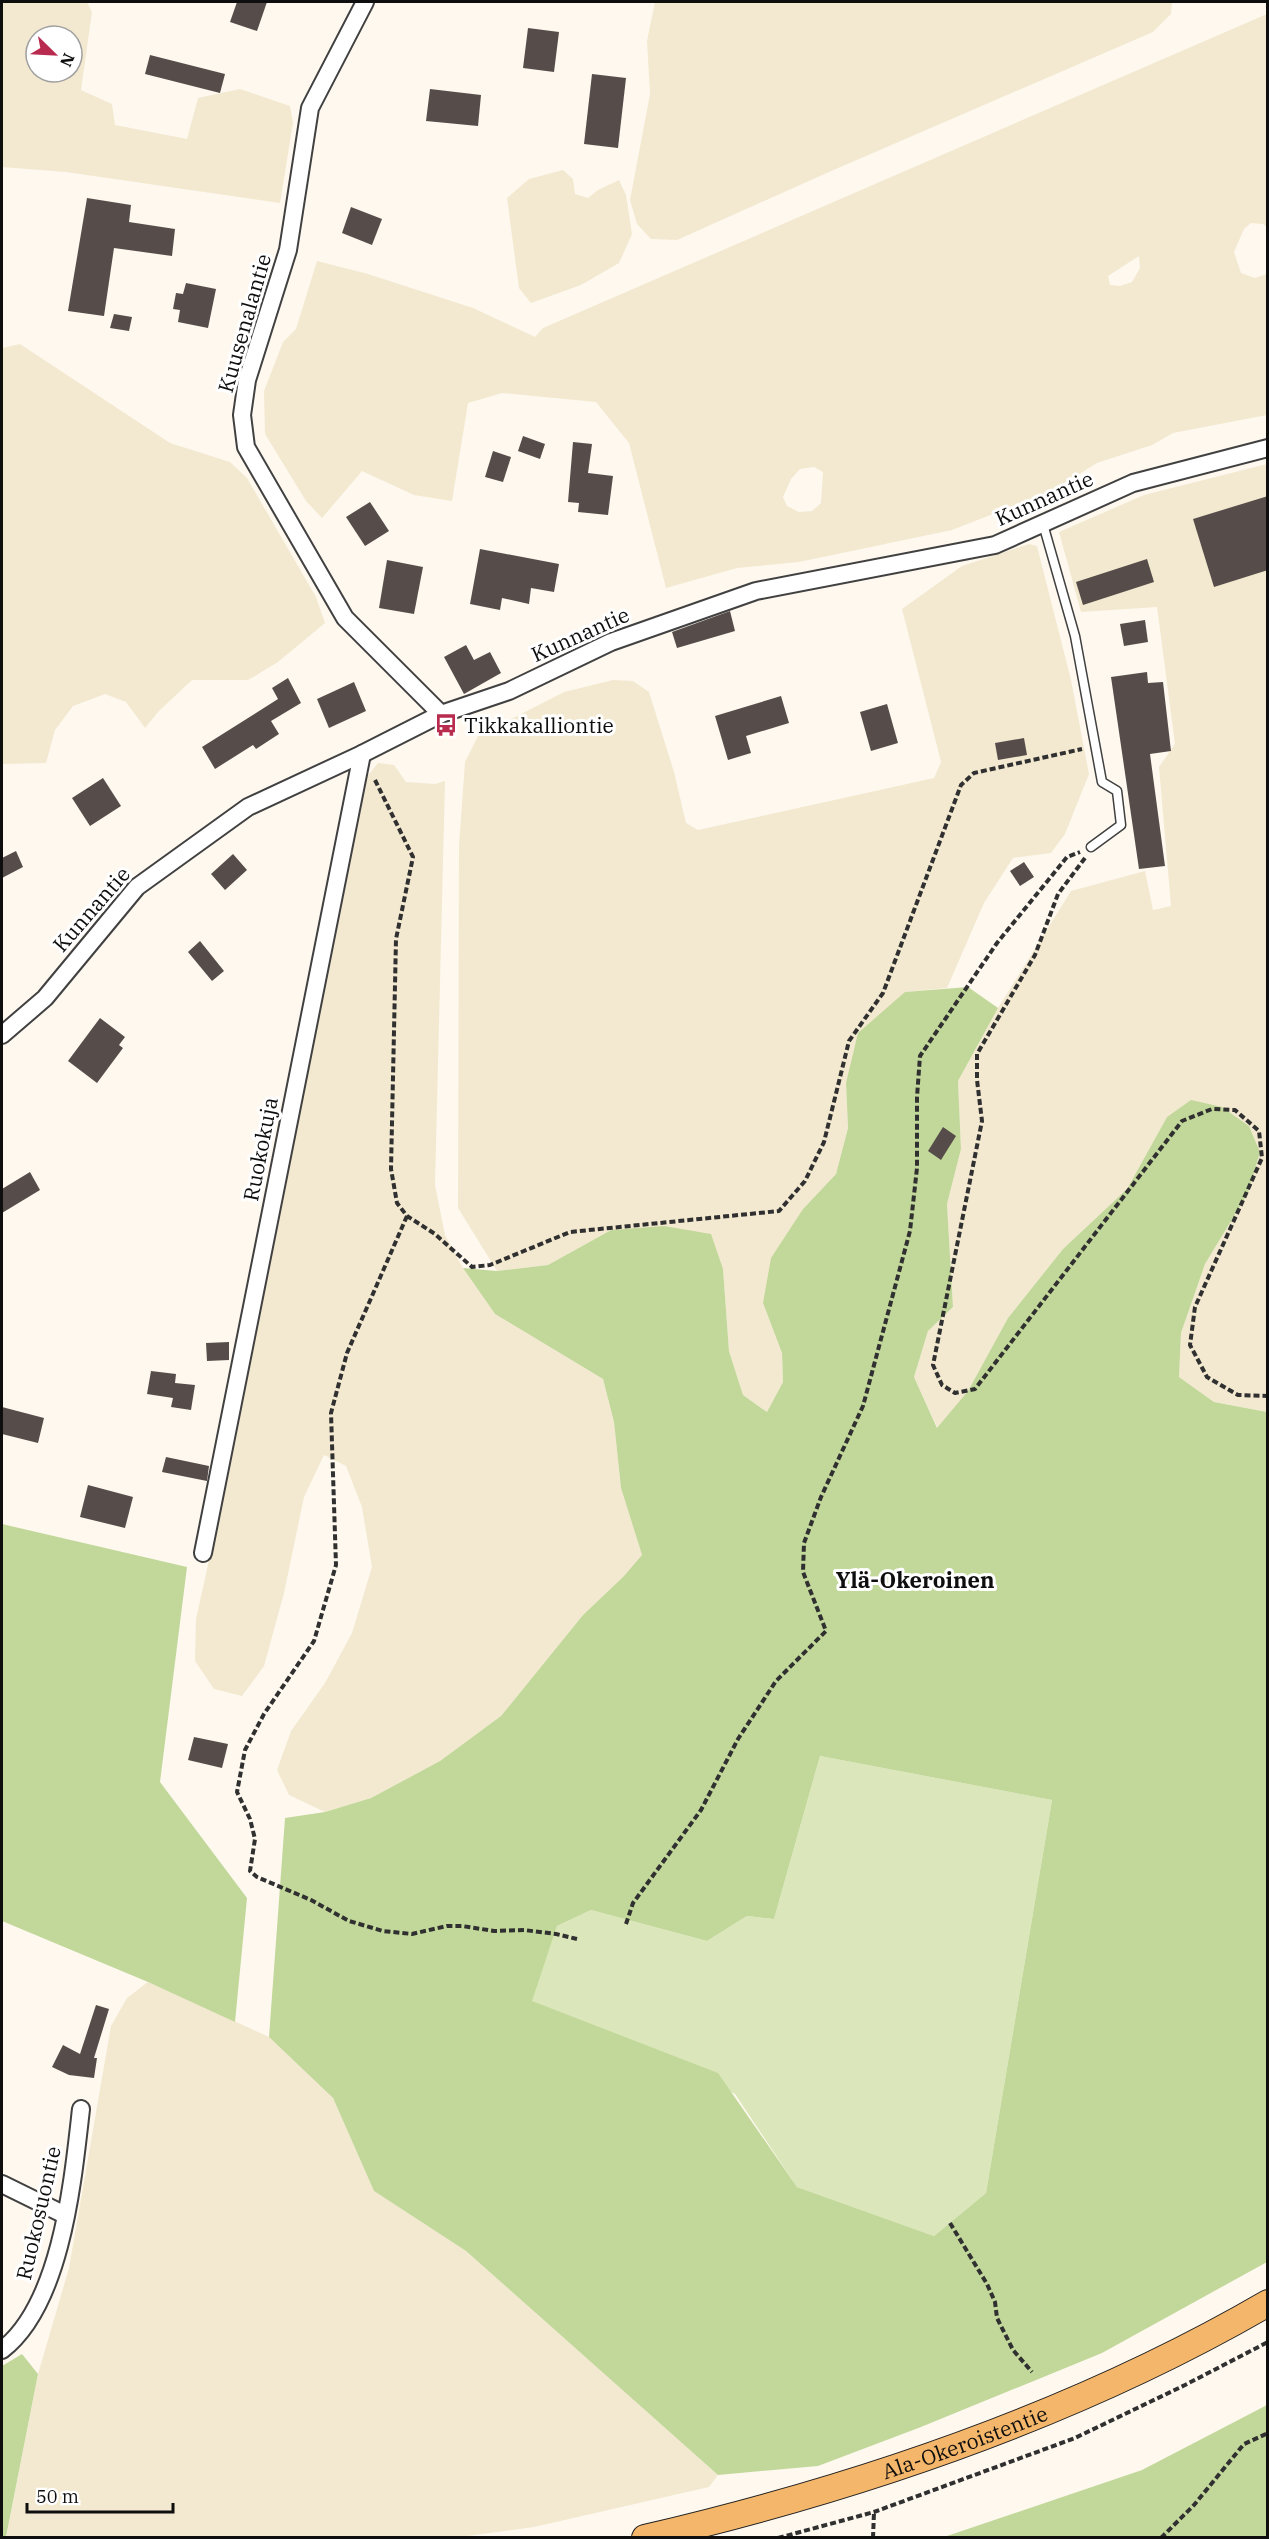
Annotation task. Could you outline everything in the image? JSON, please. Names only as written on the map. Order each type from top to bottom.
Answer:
[{"type":"main road","name":"Ala-Okeroistentie","points":[[645,2538],[718,2521],[874,2474],[1027,2419],[1150,2365],[1268,2303]]},
{"type":"street","name":"Kuusenalantie","points":[[365,2],[310,108],[288,250],[247,380],[242,415],[246,447],[345,618],[441,714]]},
{"type":"street","name":"Kunnantie","points":[[2,1035],[45,998],[137,887],[248,807],[441,714],[509,691],[611,642],[756,591],[995,545],[1133,483],[1268,448]]},
{"type":"street","name":"Ruokokuja","points":[[203,1553],[362,754]]},
{"type":"street","name":"Ruokosuontie","points":[[2,2349],[24,2325],[44,2294],[65,2215],[74,2170],[81,2109]]},
{"type":"street","points":[[2,2184],[65,2215]]},
{"type":"lane","points":[[1043,524],[1075,636],[1102,782],[1117,791],[1121,825],[1091,847]]},
{"type":"path","points":[[362,754],[413,857],[396,939],[391,1169],[397,1203],[407,1216],[435,1234],[472,1267],[490,1265],[570,1232],[779,1211],[805,1181],[824,1142],[849,1041],[883,993],[961,785],[974,773],[1095,746]]},
{"type":"path","points":[[1091,847],[1058,894],[1035,955],[977,1054],[976,1080],[982,1121],[933,1365],[942,1385],[955,1393],[975,1389],[1182,1121],[1212,1109],[1235,1110],[1259,1131],[1262,1158],[1195,1307],[1190,1345],[1207,1377],[1238,1395],[1268,1396]]},
{"type":"path","points":[[626,1924],[633,1903],[701,1810],[738,1739],[776,1680],[826,1631],[803,1572],[804,1543],[821,1497],[863,1406],[910,1231],[917,1168],[917,1097],[920,1056],[997,942],[1042,885],[1067,857],[1091,847]]},
{"type":"path","points":[[407,1216],[347,1353],[331,1413],[336,1565],[314,1641],[264,1714],[245,1750],[237,1792],[250,1819],[255,1839],[250,1871],[257,1877],[311,1900],[336,1916],[360,1926],[383,1931],[412,1934],[447,1926],[462,1926],[494,1931],[524,1930],[577,1939]]},
{"type":"path","points":[[950,2223],[987,2284],[995,2302],[997,2318],[1013,2350],[1032,2372]]},
{"type":"path","points":[[778,2538],[874,2512],[1074,2438],[1268,2342]]},
{"type":"path","points":[[1161,2538],[1194,2505],[1244,2444],[1268,2433]]},
{"type":"path","points":[[873,2538],[874,2512]]},
{"type":"shaded area","points":[[2,2],[87,2],[92,12],[84,69],[84,24],[24,24],[24,84],[82,84],[81,90],[112,104],[115,125],[187,139],[198,98],[240,89],[290,106],[293,123],[280,203],[66,172],[2,167]]},
{"type":"shaded area","points":[[655,2],[1172,2],[1171,14],[1153,32],[677,240],[651,239],[637,224],[630,200],[650,94],[647,41]]},
{"type":"shaded area","points":[[1267,14],[1267,227],[1263,224],[1251,223],[1244,229],[1234,252],[1241,273],[1255,278],[1267,274],[1267,415],[1173,433],[1152,445],[1097,463],[1052,491],[952,530],[799,562],[737,568],[666,588],[629,443],[596,402],[502,393],[468,403],[452,501],[414,495],[362,471],[322,518],[306,501],[265,434],[264,391],[283,342],[296,329],[317,261],[368,274],[473,308],[535,337],[543,328]],"holes":[[[1139,256],[1140,268],[1132,282],[1120,286],[1110,285],[1108,276]],[[814,467],[823,472],[821,503],[812,511],[799,512],[787,506],[783,497],[791,479],[800,469]]]},
{"type":"shaded area","points":[[563,170],[573,179],[575,194],[588,198],[598,190],[619,180],[626,195],[632,234],[619,263],[581,285],[531,303],[519,288],[507,198],[529,179]]},
{"type":"shaded area","points":[[20,344],[170,443],[230,462],[247,478],[316,597],[325,623],[278,662],[248,680],[192,680],[159,711],[145,728],[126,702],[105,694],[73,706],[55,730],[46,763],[2,764],[2,348]]},
{"type":"shaded area","points":[[1267,464],[1267,1412],[1214,1402],[1179,1377],[1181,1333],[1205,1264],[1248,1193],[1260,1152],[1249,1126],[1222,1107],[1167,1117],[1127,1189],[1063,1249],[1008,1318],[968,1391],[938,1429],[914,1377],[928,1331],[953,1307],[947,1204],[961,1149],[958,1081],[998,1008],[1071,891],[1145,871],[1153,910],[1171,906],[1159,767],[1175,744],[1157,607],[1081,612],[1059,532],[1144,495]]},
{"type":"shaded area","points":[[1029,544],[1037,546],[1071,680],[1089,774],[1065,834],[1051,853],[1013,858],[984,903],[947,988],[905,992],[846,1083],[848,1128],[836,1174],[803,1209],[763,1303],[782,1353],[783,1382],[767,1412],[743,1395],[729,1351],[723,1269],[611,1230],[548,1265],[497,1271],[458,1208],[459,845],[465,762],[478,736],[564,692],[613,680],[633,681],[649,692],[674,772],[686,823],[698,830],[934,778],[941,762],[902,609],[962,566]]},
{"type":"shaded area","points":[[378,763],[394,765],[406,782],[435,784],[445,781],[435,1185],[445,1235],[463,1268],[495,1314],[603,1379],[614,1422],[621,1488],[642,1555],[623,1577],[583,1615],[501,1716],[440,1761],[371,1798],[325,1812],[289,1795],[277,1770],[291,1731],[325,1683],[352,1633],[372,1567],[362,1507],[346,1466],[324,1455],[304,1497],[284,1593],[264,1666],[242,1696],[214,1689],[195,1661],[196,1619],[236,1438],[351,843],[366,778]]},
{"type":"shaded area","points":[[148,1982],[269,2037],[333,2098],[374,2191],[466,2251],[718,2475],[709,2487],[534,2527],[460,2537],[6,2538],[38,2374],[69,2268],[111,2026],[127,1998]]},
{"type":"green space","points":[[968,987],[998,1008],[958,1081],[961,1149],[947,1204],[953,1307],[928,1331],[914,1377],[937,1428],[968,1391],[1008,1318],[1063,1249],[1127,1189],[1167,1117],[1191,1100],[1222,1107],[1249,1126],[1260,1152],[1248,1193],[1205,1264],[1181,1333],[1179,1377],[1214,1402],[1267,1412],[1267,2262],[1102,2353],[921,2427],[818,2466],[718,2475],[466,2251],[374,2191],[333,2098],[269,2037],[285,1818],[325,1812],[371,1798],[440,1761],[501,1716],[583,1615],[623,1577],[642,1555],[621,1488],[614,1422],[603,1379],[495,1314],[463,1268],[497,1271],[548,1265],[611,1230],[664,1226],[711,1234],[723,1269],[729,1351],[743,1395],[767,1412],[783,1382],[782,1353],[763,1303],[771,1258],[803,1209],[836,1174],[848,1128],[846,1083],[858,1033],[905,992]],"holes":[[[820,1756],[1052,1800],[986,2193],[934,2236],[797,2187],[718,2073],[532,2001],[557,1926],[591,1910],[707,1941],[747,1916],[774,1919]]]},
{"type":"green space","points":[[2,1524],[187,1567],[160,1782],[247,1898],[235,2022],[148,1982],[2,1921]]},
{"type":"green space","points":[[820,1756],[1052,1800],[986,2193],[934,2236],[797,2187],[735,2094],[531,2001],[557,1926],[591,1910],[707,1941],[747,1916],[774,1919]]},
{"type":"green space","points":[[22,2354],[38,2374],[6,2537],[2,2537],[2,2366]]},
{"type":"green space","points":[[1267,2405],[1267,2537],[944,2537],[1142,2470]]},
{"type":"building","points":[[237,2],[267,2],[257,31],[230,22]]},
{"type":"building","points":[[528,28],[559,32],[554,72],[523,68]]},
{"type":"building","points":[[150,55],[225,74],[220,93],[145,74]]},
{"type":"building","points":[[592,74],[626,78],[618,148],[584,144]]},
{"type":"building","points":[[430,89],[481,95],[478,126],[426,121]]},
{"type":"building","points":[[87,198],[131,205],[129,222],[175,229],[172,256],[114,248],[104,316],[68,311]]},
{"type":"building","points":[[351,207],[382,219],[372,245],[342,233]]},
{"type":"building","points":[[186,283],[216,289],[208,328],[178,322],[180,310],[173,309],[176,293],[183,294]]},
{"type":"building","points":[[114,314],[132,317],[129,331],[110,328]]},
{"type":"building","points":[[523,436],[545,444],[540,459],[518,451]]},
{"type":"building","points":[[573,442],[592,444],[588,473],[613,476],[608,515],[578,512],[579,503],[568,502]]},
{"type":"building","points":[[493,451],[511,457],[503,482],[485,477]]},
{"type":"building","points":[[1268,496],[1268,570],[1214,587],[1193,519]]},
{"type":"building","points":[[370,502],[389,531],[365,546],[346,517]]},
{"type":"building","points":[[480,549],[559,564],[554,592],[531,588],[529,604],[502,598],[500,610],[470,604]]},
{"type":"building","points":[[1147,559],[1154,582],[1083,605],[1076,582]]},
{"type":"building","points":[[387,560],[423,567],[414,614],[379,608]]},
{"type":"building","points":[[730,611],[735,631],[677,648],[672,632]]},
{"type":"building","points":[[1145,620],[1148,642],[1124,646],[1120,624]]},
{"type":"building","points":[[466,645],[474,660],[490,652],[501,673],[464,694],[444,657]]},
{"type":"building","points":[[1147,672],[1148,683],[1163,682],[1171,751],[1150,754],[1165,866],[1139,869],[1111,677]]},
{"type":"building","points":[[288,678],[301,703],[271,721],[279,734],[256,749],[253,745],[215,769],[202,747],[278,699],[272,688]]},
{"type":"building","points":[[354,682],[366,711],[329,728],[317,699]]},
{"type":"building","points":[[781,696],[789,723],[746,736],[751,753],[728,760],[715,716]]},
{"type":"building","points":[[887,704],[898,743],[871,751],[860,712]]},
{"type":"building","points":[[1024,738],[1027,755],[998,760],[995,743]]},
{"type":"building","points":[[103,778],[121,806],[90,826],[72,798]]},
{"type":"building","points":[[16,851],[23,867],[2,878],[2,858]]},
{"type":"building","points":[[233,854],[247,870],[225,890],[211,874]]},
{"type":"building","points":[[1024,862],[1034,877],[1020,886],[1010,871]]},
{"type":"building","points":[[200,941],[224,971],[212,981],[188,952]]},
{"type":"building","points":[[100,1018],[125,1037],[119,1045],[123,1048],[97,1083],[68,1061]]},
{"type":"building","points":[[943,1127],[956,1136],[941,1160],[928,1151]]},
{"type":"building","points":[[30,1172],[40,1190],[2,1213],[2,1189]]},
{"type":"building","points":[[229,1342],[229,1360],[207,1361],[206,1343]]},
{"type":"building","points":[[151,1371],[176,1374],[175,1383],[195,1385],[191,1410],[171,1407],[173,1398],[147,1394]]},
{"type":"building","points":[[2,1407],[44,1418],[38,1443],[2,1434]]},
{"type":"building","points":[[166,1457],[209,1466],[207,1481],[162,1472]]},
{"type":"building","points":[[88,1485],[133,1497],[125,1528],[80,1517]]},
{"type":"building","points":[[194,1737],[228,1744],[222,1768],[188,1760]]},
{"type":"building","points":[[96,2005],[109,2009],[94,2058],[97,2058],[94,2078],[69,2075],[52,2067],[63,2045],[80,2054]]},
{"type":"place","name":"Tikkakalliontie","points":[[446,725]]},
{"type":"district","name":"Ylä-Okeroinen","points":[[915,1579]]}]
